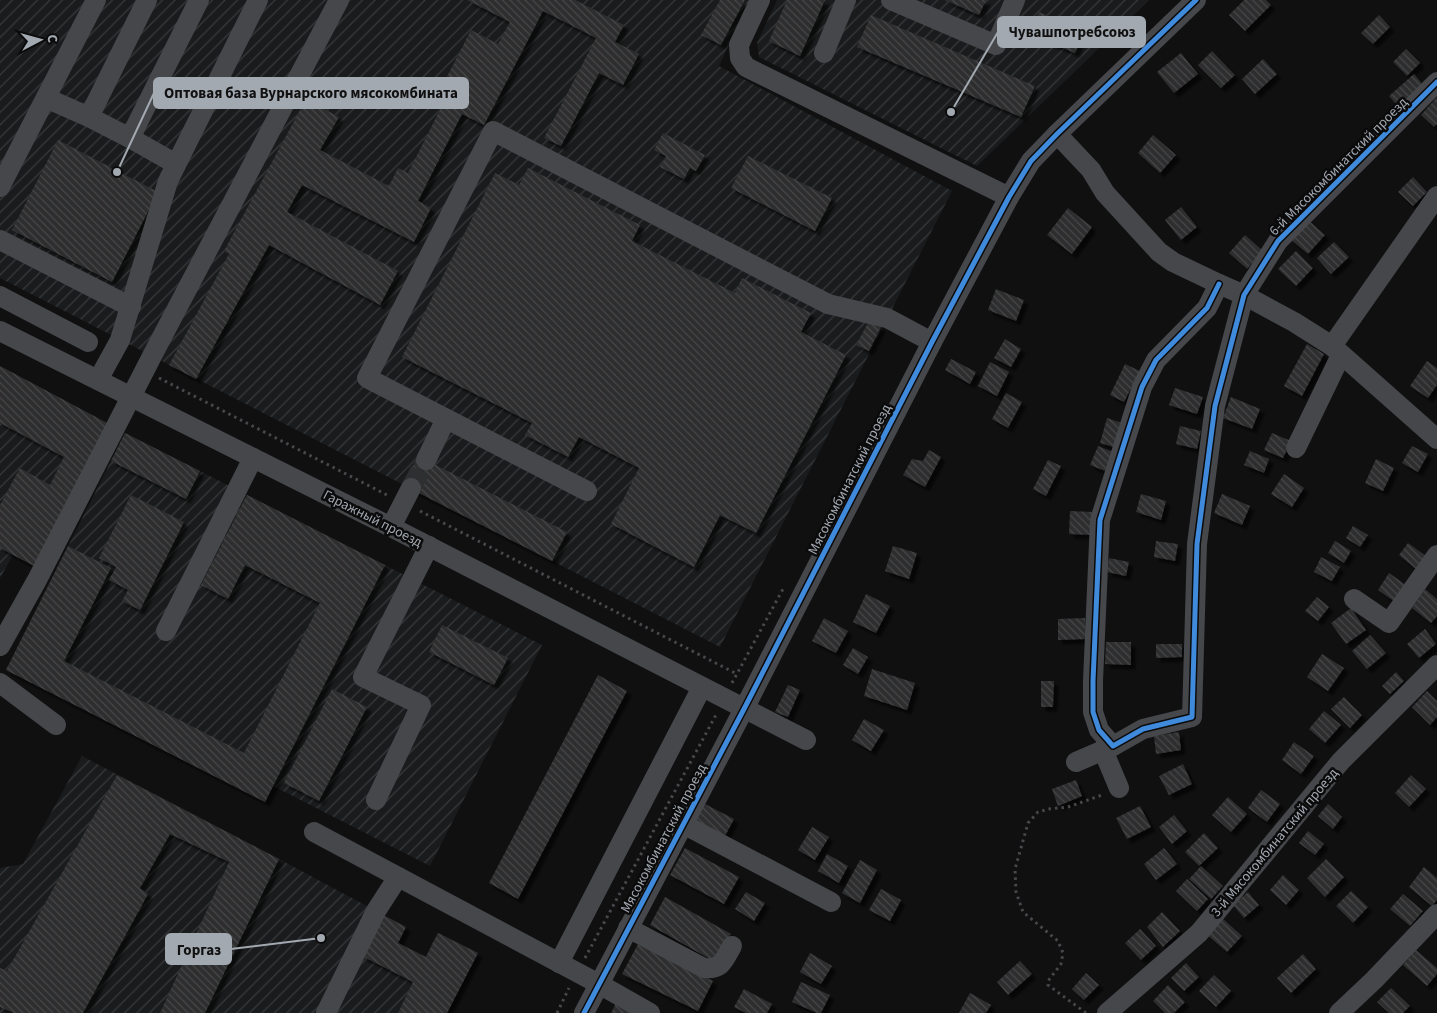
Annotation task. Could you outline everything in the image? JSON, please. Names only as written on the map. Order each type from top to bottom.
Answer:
[{"type":"street","points":[[0,187],[96,0]]},
{"type":"street","points":[[88,118],[147,0]]},
{"type":"street","points":[[130,138],[199,0]]},
{"type":"street","points":[[98,380],[120,340],[168,181],[258,0]]},
{"type":"street","points":[[0,646],[37,580],[144,371],[339,0]]},
{"type":"street","points":[[760,0],[739,45],[740,58],[746,67],[1009,196]]},
{"type":"street","points":[[824,53],[846,0]]},
{"type":"street","points":[[891,0],[996,45],[1015,0]]},
{"type":"street","name":"Мясокомбинатский проезд","points":[[584,1013],[744,709],[1009,196],[1031,161],[1196,0]]},
{"type":"street","name":"6-й Мясокомбинатский проезд","points":[[1108,748],[1143,729],[1192,717],[1197,544],[1215,406],[1244,295],[1278,241],[1437,82]]},
{"type":"street","points":[[46,98],[130,138],[176,164]]},
{"type":"street","points":[[587,491],[367,378],[493,132],[828,304],[887,318],[932,342]]},
{"type":"street","points":[[1057,134],[1091,170],[1105,193],[1158,252],[1173,262],[1244,295],[1294,322],[1337,350],[1437,439]]},
{"type":"street","points":[[1296,448],[1337,350],[1437,196]]},
{"type":"street","points":[[0,240],[131,307]]},
{"type":"street","points":[[1119,788],[1108,748],[1099,730],[1094,712],[1092,681],[1100,520],[1142,388],[1152,367],[1156,360],[1207,308],[1219,284]]},
{"type":"street","points":[[0,296],[88,342]]},
{"type":"street","name":"Гаражный проезд","points":[[0,331],[391,527],[806,740]]},
{"type":"street","points":[[426,460],[446,419]]},
{"type":"street","points":[[166,631],[253,458]]},
{"type":"street","points":[[391,527],[407,496]]},
{"type":"street","points":[[376,800],[422,705],[363,677],[428,546]]},
{"type":"street","points":[[1354,599],[1389,623],[1437,555]]},
{"type":"street","name":"3-й Мясокомбинатский проезд","points":[[1106,1013],[1199,932],[1341,761],[1437,665]]},
{"type":"street","points":[[0,683],[56,725]]},
{"type":"street","points":[[559,963],[702,687]]},
{"type":"street","points":[[1076,762],[1108,748]]},
{"type":"street","points":[[684,824],[831,902]]},
{"type":"street","points":[[314,832],[650,1013]]},
{"type":"street","points":[[326,1013],[376,911],[398,877]]},
{"type":"street","points":[[1339,1013],[1374,980],[1437,914]]},
{"type":"street","points":[[628,928],[704,968],[714,969],[722,964],[732,946]]},
{"type":"path","points":[[144,371],[407,496],[737,674]]},
{"type":"path","points":[[1086,1013],[1048,985],[1048,982],[1061,964],[1063,953],[1058,941],[1024,912],[1016,892],[1015,869],[1028,823],[1038,812],[1068,807],[1119,788]]},
{"type":"shaded area","points":[[0,0],[750,0],[719,66],[952,191],[720,647],[0,278]]},
{"type":"shaded area","points":[[777,0],[1149,0],[977,166],[759,57],[757,43]]},
{"type":"shaded area","points":[[0,366],[109,424],[34,566],[13,555],[0,578]]},
{"type":"shaded area","points":[[125,433],[542,645],[430,866],[273,786],[265,802],[6,670]]},
{"type":"shaded area","points":[[82,756],[406,927],[398,943],[425,957],[438,933],[478,953],[447,1013],[0,1013],[0,868],[23,864]]},
{"type":"building","points":[[467,0],[575,0],[624,25],[615,42],[639,54],[623,85],[599,73],[561,146],[544,138],[596,38],[543,11],[484,125],[462,114],[418,201],[431,208],[414,242],[302,185],[287,212],[398,271],[380,305],[269,245],[196,379],[169,365],[229,254],[224,251],[306,99],[339,117],[320,150],[389,186],[398,168],[408,173],[443,104],[435,100],[471,30],[498,44],[510,22]]},
{"type":"building","points":[[720,0],[745,0],[721,45],[701,35]]},
{"type":"building","points":[[787,0],[825,0],[800,56],[769,41]]},
{"type":"building","points":[[945,0],[986,0],[979,15]]},
{"type":"building","points":[[1244,0],[1266,0],[1271,5],[1245,31],[1229,15]]},
{"type":"building","points":[[1039,12],[1084,31],[1075,53],[1029,34]]},
{"type":"building","points":[[871,15],[1035,86],[1021,117],[857,47]]},
{"type":"building","points":[[1379,15],[1390,27],[1373,44],[1361,33]]},
{"type":"building","points":[[1406,49],[1420,63],[1407,76],[1393,62]]},
{"type":"building","points":[[1212,51],[1235,75],[1221,88],[1198,65]]},
{"type":"building","points":[[1181,53],[1198,74],[1174,93],[1157,72]]},
{"type":"building","points":[[1263,59],[1277,74],[1255,94],[1242,79]]},
{"type":"building","points":[[1414,74],[1424,86],[1399,108],[1389,96]]},
{"type":"building","points":[[1437,97],[1437,124],[1434,127],[1421,115]]},
{"type":"building","points":[[663,133],[705,155],[696,171],[690,168],[684,179],[660,167],[666,156],[654,150]]},
{"type":"building","points":[[1153,135],[1176,155],[1160,173],[1138,153]]},
{"type":"building","points":[[58,140],[158,192],[112,282],[12,230]]},
{"type":"building","points":[[748,156],[832,198],[815,231],[731,188]]},
{"type":"building","points":[[528,168],[640,225],[632,241],[735,293],[742,278],[811,313],[801,332],[846,355],[756,533],[720,515],[694,567],[611,524],[639,468],[579,437],[568,457],[525,435],[532,423],[402,357],[495,173],[519,185]]},
{"type":"building","points":[[1413,177],[1427,192],[1413,206],[1398,192]]},
{"type":"building","points":[[1181,207],[1197,227],[1181,240],[1165,220]]},
{"type":"building","points":[[1068,208],[1092,227],[1072,254],[1047,235]]},
{"type":"building","points":[[1307,219],[1325,235],[1308,254],[1290,239]]},
{"type":"building","points":[[1245,235],[1263,251],[1247,269],[1229,253]]},
{"type":"building","points":[[1334,242],[1349,257],[1331,274],[1317,258]]},
{"type":"building","points":[[1296,251],[1313,268],[1296,286],[1278,269]]},
{"type":"building","points":[[996,289],[1024,300],[1016,321],[988,310]]},
{"type":"building","points":[[869,321],[881,327],[869,351],[856,345]]},
{"type":"building","points":[[1005,339],[1021,349],[1011,367],[994,358]]},
{"type":"building","points":[[1307,344],[1324,354],[1302,396],[1284,386]]},
{"type":"building","points":[[951,359],[976,372],[970,384],[945,370]]},
{"type":"building","points":[[1427,361],[1437,368],[1437,385],[1428,398],[1410,386]]},
{"type":"building","points":[[990,362],[1009,372],[997,396],[978,386]]},
{"type":"building","points":[[1125,364],[1140,371],[1124,402],[1110,395]]},
{"type":"building","points":[[0,366],[109,424],[34,566],[0,548],[0,505],[20,468],[50,485],[64,457],[0,423]]},
{"type":"building","points":[[1175,388],[1203,397],[1197,414],[1169,405]]},
{"type":"building","points":[[1006,393],[1022,402],[1008,428],[992,419]]},
{"type":"building","points":[[1231,397],[1260,409],[1252,429],[1223,418]]},
{"type":"building","points":[[1107,418],[1125,424],[1117,448],[1100,443]]},
{"type":"building","points":[[1180,426],[1201,431],[1197,449],[1176,444]]},
{"type":"building","points":[[125,433],[200,471],[186,499],[111,461]]},
{"type":"building","points":[[1272,433],[1291,441],[1283,458],[1264,450]]},
{"type":"building","points":[[1098,446],[1113,452],[1105,471],[1090,465]]},
{"type":"building","points":[[1412,446],[1428,454],[1418,472],[1402,463]]},
{"type":"building","points":[[929,450],[941,457],[925,487],[903,475],[912,459],[923,461]]},
{"type":"building","points":[[1250,451],[1269,459],[1264,473],[1244,465]]},
{"type":"building","points":[[418,456],[567,532],[552,561],[403,485]]},
{"type":"building","points":[[1376,459],[1394,468],[1383,491],[1365,483]]},
{"type":"building","points":[[1048,460],[1061,466],[1046,496],[1033,489]]},
{"type":"building","points":[[1284,474],[1304,488],[1292,507],[1271,494]]},
{"type":"building","points":[[1141,494],[1166,501],[1161,520],[1136,512]]},
{"type":"building","points":[[1222,494],[1250,506],[1242,525],[1214,513]]},
{"type":"building","points":[[131,495],[184,522],[140,610],[122,601],[128,590],[109,580],[116,567],[99,558]]},
{"type":"building","points":[[247,495],[385,565],[265,802],[6,670],[68,546],[111,568],[64,661],[244,753],[320,603],[245,565],[228,599],[201,585]]},
{"type":"building","points":[[1070,511],[1093,512],[1092,535],[1069,534]]},
{"type":"building","points":[[1353,526],[1368,535],[1360,547],[1346,538]]},
{"type":"building","points":[[1156,541],[1178,544],[1175,561],[1154,557]]},
{"type":"building","points":[[1335,541],[1351,551],[1344,563],[1328,553]]},
{"type":"building","points":[[1408,543],[1426,556],[1416,569],[1399,555]]},
{"type":"building","points":[[893,546],[917,553],[909,579],[885,571]]},
{"type":"building","points":[[1321,557],[1340,567],[1332,581],[1314,572]]},
{"type":"building","points":[[1109,558],[1129,562],[1126,576],[1107,572]]},
{"type":"building","points":[[1389,573],[1406,585],[1395,602],[1378,590]]},
{"type":"building","points":[[1425,589],[1437,599],[1437,616],[1431,623],[1412,608]]},
{"type":"building","points":[[866,594],[890,606],[876,633],[853,622]]},
{"type":"building","points":[[1317,597],[1329,607],[1318,621],[1305,611]]},
{"type":"building","points":[[1351,608],[1366,630],[1346,644],[1331,623]]},
{"type":"building","points":[[824,618],[848,631],[836,653],[812,641]]},
{"type":"building","points":[[1085,618],[1086,639],[1058,640],[1058,619]]},
{"type":"building","points":[[442,625],[508,658],[494,685],[429,652]]},
{"type":"building","points":[[1425,629],[1436,644],[1419,658],[1407,644]]},
{"type":"building","points":[[1370,635],[1386,653],[1367,669],[1352,651]]},
{"type":"building","points":[[1106,642],[1131,642],[1131,665],[1105,664]]},
{"type":"building","points":[[1156,644],[1182,644],[1182,657],[1156,658]]},
{"type":"building","points":[[853,648],[868,657],[858,674],[843,665]]},
{"type":"building","points":[[1322,654],[1344,668],[1328,691],[1307,677]]},
{"type":"building","points":[[872,669],[915,683],[907,710],[864,696]]},
{"type":"building","points":[[1396,672],[1404,681],[1390,694],[1382,686]]},
{"type":"building","points":[[598,675],[627,691],[518,899],[489,883]]},
{"type":"building","points":[[1041,681],[1054,681],[1053,707],[1041,707]]},
{"type":"building","points":[[788,685],[800,690],[788,717],[775,712]]},
{"type":"building","points":[[332,689],[367,707],[319,801],[284,783]]},
{"type":"building","points":[[1427,691],[1437,701],[1437,717],[1430,725],[1412,707]]},
{"type":"building","points":[[1344,697],[1362,715],[1350,728],[1331,709]]},
{"type":"building","points":[[1324,711],[1341,725],[1325,743],[1309,729]]},
{"type":"building","points":[[864,719],[884,730],[871,751],[852,740]]},
{"type":"building","points":[[1179,732],[1181,750],[1156,754],[1154,736]]},
{"type":"building","points":[[1294,742],[1314,756],[1301,774],[1282,760]]},
{"type":"building","points":[[1183,764],[1192,784],[1169,795],[1159,776]]},
{"type":"building","points":[[117,775],[279,859],[205,1013],[160,1013],[229,862],[170,834],[140,888],[148,894],[83,1013],[14,1013],[0,1007],[0,968],[7,971]]},
{"type":"building","points":[[1411,775],[1426,789],[1409,807],[1395,793]]},
{"type":"building","points":[[1076,780],[1082,796],[1058,806],[1052,789]]},
{"type":"building","points":[[1261,790],[1280,804],[1267,822],[1248,808]]},
{"type":"building","points":[[1228,797],[1247,814],[1231,832],[1212,815]]},
{"type":"building","points":[[703,803],[734,819],[724,838],[693,822]]},
{"type":"building","points":[[1328,804],[1342,817],[1333,829],[1318,816]]},
{"type":"building","points":[[1140,806],[1151,827],[1127,839],[1116,818]]},
{"type":"building","points":[[1174,815],[1187,831],[1172,844],[1159,827]]},
{"type":"building","points":[[812,827],[829,837],[815,860],[798,850]]},
{"type":"building","points":[[1308,831],[1324,844],[1315,855],[1299,843]]},
{"type":"building","points":[[1204,833],[1218,848],[1199,866],[1185,852]]},
{"type":"building","points":[[685,848],[739,877],[724,904],[670,875]]},
{"type":"building","points":[[1164,848],[1177,864],[1156,880],[1144,864]]},
{"type":"building","points":[[827,854],[848,866],[839,883],[818,871]]},
{"type":"building","points":[[1326,859],[1344,877],[1325,897],[1307,878]]},
{"type":"building","points":[[860,860],[877,870],[860,903],[842,893]]},
{"type":"building","points":[[1201,866],[1223,886],[1211,899],[1189,879]]},
{"type":"building","points":[[1424,867],[1437,878],[1437,900],[1432,906],[1409,887]]},
{"type":"building","points":[[1283,875],[1299,890],[1286,905],[1270,890]]},
{"type":"building","points":[[1187,879],[1208,899],[1197,911],[1176,891]]},
{"type":"building","points":[[881,889],[901,900],[890,921],[869,910]]},
{"type":"building","points":[[1351,891],[1368,907],[1353,923],[1336,906]]},
{"type":"building","points":[[746,892],[765,903],[754,921],[735,909]]},
{"type":"building","points":[[1248,892],[1259,905],[1244,918],[1233,905]]},
{"type":"building","points":[[1403,894],[1423,911],[1410,926],[1390,909]]},
{"type":"building","points":[[665,897],[731,934],[715,962],[650,925]]},
{"type":"building","points":[[1162,912],[1180,931],[1163,947],[1147,927]]},
{"type":"building","points":[[383,915],[406,927],[398,943],[426,957],[438,933],[478,953],[447,1013],[398,1013],[413,982],[362,956]]},
{"type":"building","points":[[1221,917],[1242,936],[1227,952],[1206,934]]},
{"type":"building","points":[[1140,929],[1156,946],[1141,960],[1125,943]]},
{"type":"building","points":[[638,944],[713,981],[698,1011],[622,974]]},
{"type":"building","points":[[1416,950],[1437,968],[1437,974],[1427,986],[1403,965]]},
{"type":"building","points":[[810,953],[832,966],[821,984],[800,972]]},
{"type":"building","points":[[1303,954],[1316,969],[1291,993],[1277,978]]},
{"type":"building","points":[[1020,961],[1032,974],[1008,995],[997,982]]},
{"type":"building","points":[[1186,963],[1199,977],[1184,991],[1171,978]]},
{"type":"building","points":[[1086,973],[1099,985],[1084,1000],[1072,989]]},
{"type":"building","points":[[1214,975],[1231,991],[1216,1007],[1199,991]]},
{"type":"building","points":[[801,982],[830,995],[821,1013],[792,1002]]},
{"type":"building","points":[[1168,985],[1185,1002],[1174,1013],[1165,1013],[1153,1001]]},
{"type":"building","points":[[1391,988],[1410,1006],[1403,1013],[1389,1013],[1377,1002]]},
{"type":"building","points":[[744,989],[772,1004],[767,1013],[746,1013],[734,1007]]},
{"type":"building","points":[[970,993],[991,1005],[986,1013],[959,1013]]},
{"type":"building","points":[[617,1001],[639,1013],[611,1013]]},
{"type":"tunnel","points":[[411,488],[426,460]]},
{"type":"cycle path","points":[[584,1013],[1009,197],[1031,161],[1196,0]]},
{"type":"cycle path","points":[[1219,284],[1207,308],[1156,360],[1142,387],[1100,520],[1093,712],[1099,730],[1113,746],[1143,729],[1192,717],[1197,544],[1215,406],[1244,295],[1278,241],[1437,82]]},
{"type":"place","name":"Чувашпотребсоюз","points":[[951,112]]},
{"type":"place","name":"Оптовая база Вурнарского мясокомбината","points":[[117,172]]},
{"type":"place","name":"Горгаз","points":[[321,938]]}]
